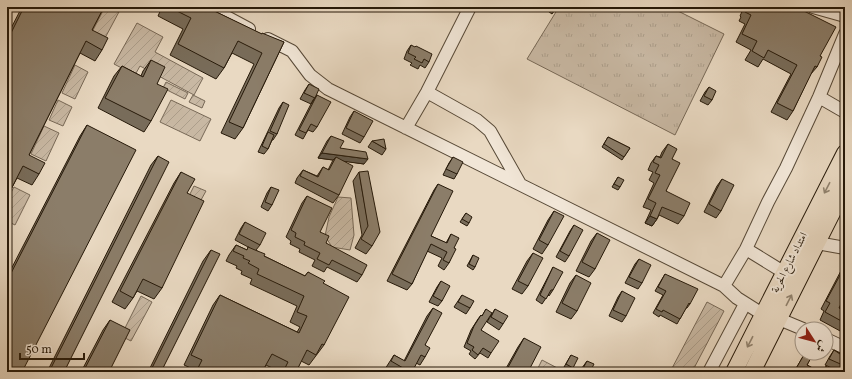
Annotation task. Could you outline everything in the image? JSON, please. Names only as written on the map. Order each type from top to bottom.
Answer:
[{"type":"main road","name":"امتداد شارع الحرية","points":[[734,372],[845,153]]},
{"type":"main road","name":"امتداد شارع الحرية","points":[[752,372],[780,319],[845,187]]},
{"type":"street","points":[[208,7],[292,51],[310,75],[328,90],[724,286],[745,304],[764,315]]},
{"type":"street","points":[[406,128],[427,92],[470,7]]},
{"type":"street","points":[[813,7],[845,16]]},
{"type":"street","points":[[724,286],[746,249],[786,168],[845,34]]},
{"type":"street","points":[[427,92],[477,120],[490,131],[520,184]]},
{"type":"street","points":[[819,96],[845,112]]},
{"type":"street","points":[[817,243],[845,248]]},
{"type":"street","points":[[746,249],[785,273]]},
{"type":"street","points":[[709,372],[745,304]]},
{"type":"street","points":[[780,319],[794,325]]},
{"type":"street","points":[[834,343],[845,348]]},
{"type":"green space","points":[[105,7],[115,7],[120,10],[105,38],[92,32]]},
{"type":"green space","points":[[559,7],[670,7],[724,34],[675,135],[527,59]]},
{"type":"green space","points":[[137,23],[163,37],[155,52],[203,78],[194,95],[140,66],[135,75],[114,64]]},
{"type":"green space","points":[[75,65],[88,72],[75,99],[62,93]]},
{"type":"green space","points":[[166,82],[188,93],[185,99],[163,88]]},
{"type":"green space","points":[[193,95],[205,101],[202,108],[189,102]]},
{"type":"green space","points":[[58,100],[72,107],[63,126],[49,120]]},
{"type":"green space","points":[[171,100],[211,119],[200,141],[160,122]]},
{"type":"green space","points":[[44,126],[59,133],[46,161],[31,154]]},
{"type":"green space","points":[[194,186],[206,191],[196,209],[185,204]]},
{"type":"green space","points":[[14,187],[30,195],[15,225],[7,221],[7,200]]},
{"type":"green space","points":[[338,197],[351,198],[354,235],[350,250],[332,247],[325,236],[329,217]]},
{"type":"green space","points":[[141,296],[152,302],[131,341],[121,336]]},
{"type":"green space","points":[[707,302],[724,311],[692,372],[670,372]]},
{"type":"green space","points":[[542,360],[565,372],[536,372]]},
{"type":"building","points":[[24,7],[104,7],[92,30],[108,38],[102,50],[86,41],[29,155],[45,163],[39,174],[23,166],[7,197],[7,41]]},
{"type":"building","points":[[169,7],[206,7],[262,34],[284,42],[243,128],[229,122],[262,53],[238,41],[224,68],[178,44],[191,18]]},
{"type":"building","points":[[746,7],[796,7],[836,27],[820,56],[822,57],[817,67],[815,66],[793,111],[777,103],[797,65],[768,50],[764,58],[752,51],[757,41],[742,34],[751,15],[745,12]]},
{"type":"building","points":[[411,45],[432,54],[429,62],[424,59],[422,63],[414,59],[416,57],[408,53]]},
{"type":"building","points":[[151,60],[165,67],[157,84],[168,89],[151,121],[105,98],[122,66],[143,77]]},
{"type":"building","points":[[309,84],[319,89],[315,98],[304,93]]},
{"type":"building","points":[[709,87],[716,91],[712,100],[704,96]]},
{"type":"building","points":[[317,95],[331,102],[317,127],[311,124],[306,133],[299,130]]},
{"type":"building","points":[[283,102],[289,105],[277,134],[270,131]]},
{"type":"building","points":[[354,111],[373,121],[364,137],[346,128]]},
{"type":"building","points":[[87,125],[136,150],[22,372],[7,372],[7,281]]},
{"type":"building","points":[[268,132],[274,135],[268,149],[262,146]]},
{"type":"building","points":[[331,136],[344,141],[340,148],[366,152],[368,159],[322,153]]},
{"type":"building","points":[[608,137],[630,148],[624,157],[604,144]]},
{"type":"building","points":[[384,139],[386,149],[372,141]]},
{"type":"building","points":[[668,144],[677,149],[672,159],[680,163],[666,191],[690,203],[684,216],[662,207],[657,219],[650,216],[656,203],[648,199],[660,175],[655,173],[659,165],[653,162],[656,156],[661,158]]},
{"type":"building","points":[[158,156],[169,162],[64,372],[49,372]]},
{"type":"building","points":[[336,157],[353,166],[339,195],[300,176],[303,170],[318,177],[323,167],[329,170]]},
{"type":"building","points":[[453,157],[463,162],[457,174],[446,169]]},
{"type":"building","points":[[368,171],[380,232],[372,246],[361,239],[368,226],[359,172]]},
{"type":"building","points":[[181,172],[195,179],[187,193],[204,201],[162,288],[143,279],[133,298],[120,291]]},
{"type":"building","points":[[618,177],[624,180],[620,187],[614,184]]},
{"type":"building","points":[[722,179],[734,185],[721,211],[709,204]]},
{"type":"building","points":[[438,184],[453,191],[431,236],[447,243],[451,234],[459,238],[454,248],[456,249],[449,263],[443,260],[447,252],[431,244],[412,284],[392,274]]},
{"type":"building","points":[[271,187],[279,190],[272,205],[265,202]]},
{"type":"building","points":[[307,196],[332,208],[320,232],[329,236],[326,243],[367,265],[362,275],[332,260],[329,265],[317,259],[320,253],[304,245],[305,242],[295,237],[296,233],[291,230]]},
{"type":"building","points":[[554,211],[564,216],[548,245],[539,240]]},
{"type":"building","points":[[466,213],[472,217],[469,223],[462,219]]},
{"type":"building","points":[[245,222],[266,233],[260,245],[239,234]]},
{"type":"building","points":[[574,225],[583,230],[569,256],[560,251]]},
{"type":"building","points":[[597,233],[610,240],[595,269],[582,262]]},
{"type":"building","points":[[236,245],[247,250],[248,247],[265,254],[264,256],[305,276],[308,272],[325,281],[323,283],[349,297],[324,345],[322,344],[316,355],[307,350],[296,372],[283,372],[288,362],[272,354],[262,372],[196,372],[202,360],[191,355],[220,295],[299,333],[307,316],[297,312],[304,296],[257,274],[259,269],[248,263],[250,261],[243,258],[244,256],[233,251]]},
{"type":"building","points":[[211,250],[220,254],[161,372],[150,372]]},
{"type":"building","points":[[533,253],[543,258],[528,286],[518,281]]},
{"type":"building","points":[[473,255],[479,258],[475,267],[469,264]]},
{"type":"building","points":[[639,259],[651,265],[642,283],[629,277]]},
{"type":"building","points":[[845,266],[845,296],[839,308],[845,311],[845,323],[825,312],[830,303],[826,301]]},
{"type":"building","points":[[553,267],[563,272],[546,299],[540,295]]},
{"type":"building","points":[[665,274],[698,289],[680,319],[663,310],[662,312],[656,309],[666,291],[658,287]]},
{"type":"building","points":[[576,275],[591,283],[577,311],[562,303]]},
{"type":"building","points":[[441,281],[450,286],[442,301],[433,296]]},
{"type":"building","points":[[622,291],[635,298],[626,316],[613,310]]},
{"type":"building","points":[[462,295],[474,301],[470,308],[458,302]]},
{"type":"building","points":[[433,308],[442,313],[425,345],[430,348],[425,357],[421,355],[412,372],[410,372],[391,361],[394,355],[405,361]]},
{"type":"building","points":[[486,309],[492,313],[481,330],[499,341],[491,353],[483,348],[478,355],[472,350],[474,347],[467,343],[474,326]]},
{"type":"building","points":[[495,309],[508,316],[503,324],[491,317]]},
{"type":"building","points":[[110,320],[130,330],[109,372],[100,372],[93,369],[92,372],[83,372]]},
{"type":"building","points":[[524,338],[541,347],[528,372],[507,372],[506,371]]},
{"type":"building","points":[[834,350],[840,354],[845,353],[845,366],[834,361]]},
{"type":"building","points":[[571,355],[578,358],[573,368],[566,364]]},
{"type":"building","points":[[587,361],[594,364],[592,368],[600,372],[581,372]]},
{"type":"building","points":[[800,361],[809,361],[807,365],[820,372],[794,372]]},
{"type":"building","points":[[826,366],[834,372],[823,372]]},
{"type":"building","points":[[182,368],[189,372],[180,372]]}]
